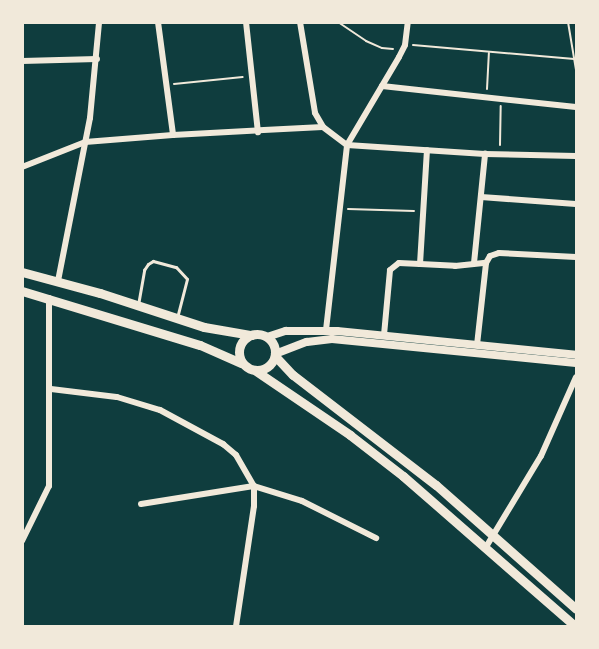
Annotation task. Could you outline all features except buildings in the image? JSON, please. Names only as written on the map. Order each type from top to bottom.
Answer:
[{"type":"main road","points":[[22,272],[219,331],[267,337],[273,344],[275,355],[293,375],[375,437],[494,534],[576,609]]},
{"type":"main road","points":[[22,291],[200,345],[256,371],[377,455],[486,547],[575,627]]},
{"type":"main road","points":[[241,363],[239,347],[250,335]]},
{"type":"main road","points":[[256,371],[270,365],[275,355]]},
{"type":"street","points":[[58,281],[85,142],[97,59],[99,22]]},
{"type":"street","points":[[158,22],[173,135]]},
{"type":"street","points":[[246,22],[258,132]]},
{"type":"street","points":[[300,22],[315,113],[323,127],[347,145],[499,155],[576,156]]},
{"type":"street","points":[[326,330],[347,145],[405,45],[408,22]]},
{"type":"street","points":[[22,62],[97,59]]},
{"type":"street","points":[[382,86],[576,107]]},
{"type":"street","points":[[22,167],[85,142],[323,127]]},
{"type":"street","points":[[420,264],[426,150]]},
{"type":"street","points":[[474,264],[485,154]]},
{"type":"street","points":[[481,197],[576,204]]},
{"type":"street","points":[[477,345],[486,263],[490,256],[499,253],[576,257]]},
{"type":"street","points":[[384,335],[390,270],[399,263],[486,263]]},
{"type":"street","points":[[22,541],[49,486],[51,389],[49,298]]},
{"type":"street","points":[[267,337],[286,331],[326,330],[576,355]]},
{"type":"street","points":[[275,355],[307,342],[339,339],[576,363]]},
{"type":"street","points":[[486,547],[541,456],[576,377]]},
{"type":"street","points":[[51,389],[117,397],[178,418],[223,444],[236,455],[254,486],[253,518],[236,627]]},
{"type":"street","points":[[141,504],[254,486],[302,501],[376,538]]},
{"type":"lane","points":[[138,305],[144,270],[148,264],[153,261],[176,267],[187,279],[177,319]]},
{"type":"path","points":[[339,22],[389,50],[405,45],[574,59]]},
{"type":"path","points":[[568,22],[576,70]]},
{"type":"path","points":[[486,98],[489,52]]},
{"type":"path","points":[[166,85],[252,76]]},
{"type":"path","points":[[499,155],[501,100]]},
{"type":"path","points":[[340,208],[423,211]]}]
